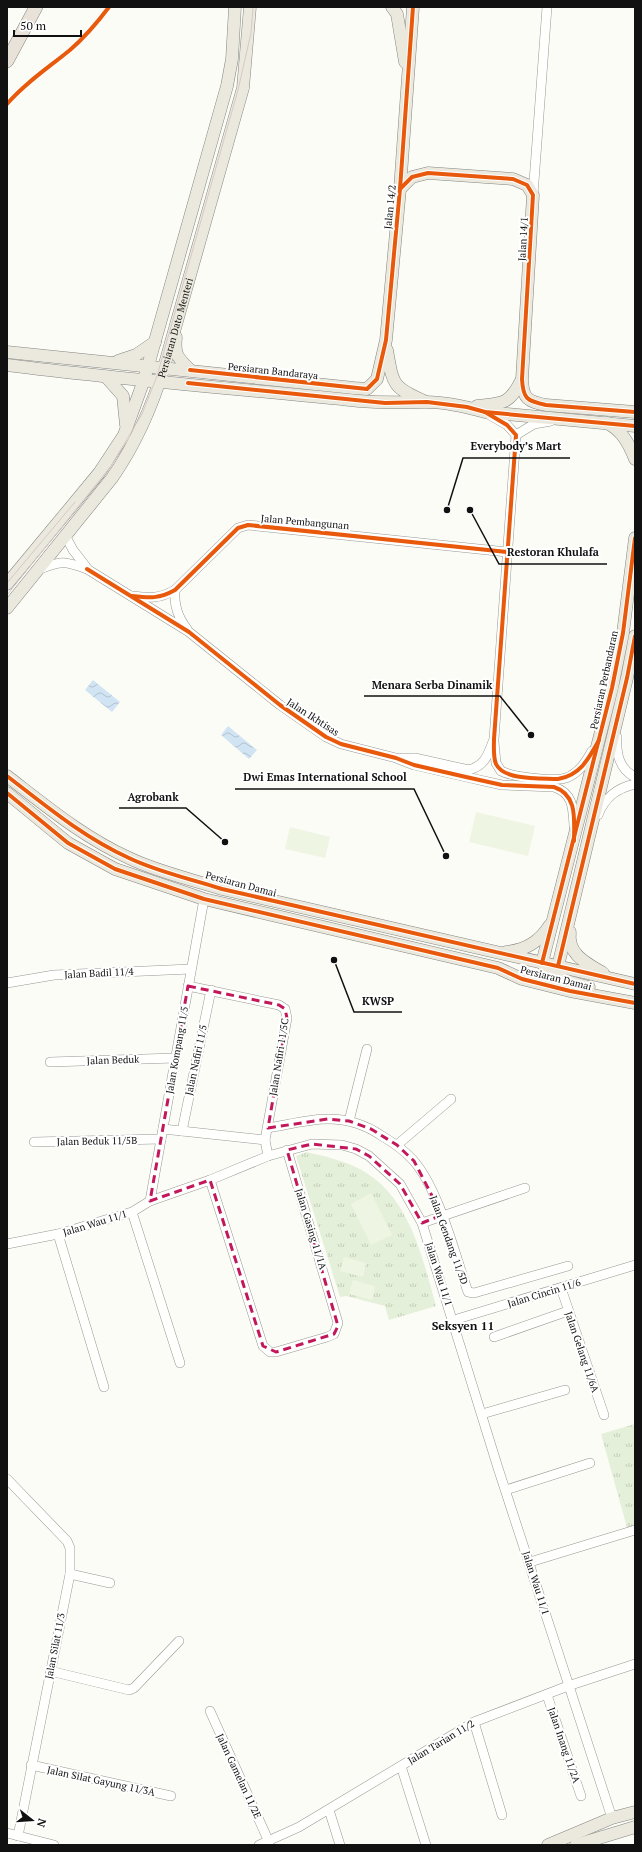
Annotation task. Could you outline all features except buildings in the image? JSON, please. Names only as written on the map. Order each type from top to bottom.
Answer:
[{"type":"highway","points":[[7,61],[36,7]]},
{"type":"main road","name":"Persiaran Dato Menteri","points":[[7,584],[99,472],[126,429],[144,380],[227,86],[232,59],[235,7]]},
{"type":"main road","name":"Persiaran Dato Menteri","points":[[7,608],[35,571],[123,463],[151,404],[164,368],[243,88],[250,7]]},
{"type":"main road","points":[[392,7],[397,14],[408,83]]},
{"type":"main road","name":"Jalan 14/2","points":[[354,388],[367,389],[377,379],[386,340],[400,189],[413,7]]},
{"type":"main road","points":[[400,189],[412,176],[428,173],[513,179],[527,186],[533,195]]},
{"type":"main road","name":"Jalan 14/1","points":[[522,380],[527,318],[533,195]]},
{"type":"main road","points":[[179,314],[175,350],[179,360],[190,370]]},
{"type":"main road","points":[[386,340],[392,376],[397,387],[427,402]]},
{"type":"main road","points":[[109,363],[136,355],[155,342]]},
{"type":"main road","name":"Persiaran Bandaraya","points":[[7,352],[354,388]]},
{"type":"main road","name":"Persiaran Bandaraya","points":[[7,365],[107,378],[188,383],[385,403],[427,402],[467,407],[486,412],[635,426]]},
{"type":"main road","points":[[107,378],[123,396],[126,429]]},
{"type":"main road","points":[[467,407],[506,401],[514,395],[522,380]]},
{"type":"main road","points":[[522,380],[523,393],[526,398],[533,402],[558,407],[635,412]]},
{"type":"main road","points":[[151,404],[170,388],[178,384],[188,383]]},
{"type":"main road","points":[[613,411],[635,403]]},
{"type":"main road","points":[[603,422],[613,426],[619,431],[627,441],[635,459]]},
{"type":"main road","name":"Persiaran Perbandaran","points":[[549,967],[555,917],[612,688],[623,632],[635,538]]},
{"type":"main road","name":"Persiaran Perbandaran","points":[[549,967],[572,907],[617,720],[635,636]]},
{"type":"main road","name":"Persiaran Damai","points":[[7,776],[68,823],[86,835],[129,858],[222,889],[501,953],[549,967],[611,978],[635,984]]},
{"type":"main road","name":"Persiaran Damai","points":[[7,793],[68,843],[115,869],[204,899],[499,968],[522,979],[570,991],[635,1003]]},
{"type":"main road","points":[[572,907],[569,939],[572,948],[583,961],[611,978]]},
{"type":"main road","points":[[501,953],[516,951],[534,944],[545,933],[555,917]]},
{"type":"main road","points":[[499,968],[536,974],[549,967],[560,980],[594,989],[607,998]]},
{"type":"main road","points":[[548,1845],[612,1818],[635,1812]]},
{"type":"main road","points":[[576,1845],[635,1827]]},
{"type":"street","name":"Jalan 14/1","points":[[533,195],[547,7]]},
{"type":"street","points":[[486,412],[506,425],[516,435],[494,739],[496,763],[501,771],[518,777],[566,778],[578,771],[587,762],[599,740]]},
{"type":"street","points":[[516,435],[534,424],[566,419]]},
{"type":"street","name":"Jalan Pembangunan","points":[[128,596],[148,598],[162,597],[175,590],[238,528],[248,525],[507,552]]},
{"type":"street","points":[[65,534],[72,550],[87,569]]},
{"type":"street","name":"Jalan Ikhtisas","points":[[35,571],[55,562],[69,562],[87,569],[128,596],[189,632],[280,706],[326,737],[341,744],[396,758],[414,765],[502,784],[554,787],[561,790],[570,798],[574,809],[574,841]]},
{"type":"street","name":"Jalan Ikhtisas","points":[[175,590],[175,607],[180,620],[189,632]]},
{"type":"street","points":[[617,720],[618,758],[623,768],[635,777]]},
{"type":"street","points":[[396,758],[415,758],[469,770],[478,768],[483,763],[494,739]]},
{"type":"street","points":[[587,843],[601,808],[606,800],[613,792],[635,784]]},
{"type":"street","name":"Jalan Kompang 11/5","points":[[150,1202],[204,899]]},
{"type":"street","name":"Jalan Badil 11/4","points":[[7,983],[54,975],[191,969]]},
{"type":"street","name":"Jalan Nafiri 11/5C","points":[[188,986],[279,1005],[285,1009],[287,1018],[265,1140],[268,1156]]},
{"type":"street","name":"Jalan Nafiri 11/5","points":[[182,1131],[211,990]]},
{"type":"street","points":[[349,1121],[367,1049]]},
{"type":"street","name":"Jalan Beduk","points":[[50,1062],[175,1058]]},
{"type":"street","points":[[397,1145],[452,1099]]},
{"type":"street","name":"Jalan Gendang 11/5D","points":[[268,1128],[328,1119],[349,1121],[371,1129],[397,1145],[414,1161],[425,1177],[442,1215],[468,1292],[474,1293],[568,1266]]},
{"type":"street","points":[[163,1129],[265,1140]]},
{"type":"street","name":"Jalan Beduk 11/5B","points":[[34,1142],[161,1140]]},
{"type":"street","name":"Jalan Wau 11/1","points":[[7,1244],[58,1234],[132,1212],[150,1202],[210,1180],[268,1156],[312,1144],[328,1144],[356,1149],[370,1156],[400,1184],[422,1223],[454,1320],[482,1414],[568,1686],[612,1818]]},
{"type":"street","name":"Jalan Gasing 11/1A","points":[[210,1180],[263,1346],[266,1350],[276,1352],[334,1334],[338,1326],[334,1308],[287,1150]]},
{"type":"street","points":[[422,1223],[525,1188]]},
{"type":"street","points":[[132,1212],[180,1363]]},
{"type":"street","points":[[58,1234],[104,1387]]},
{"type":"street","name":"Jalan Cincin 11/6","points":[[454,1320],[635,1266]]},
{"type":"street","name":"Jalan Gelang 11/6A","points":[[561,1288],[604,1415]]},
{"type":"street","points":[[494,1337],[568,1311]]},
{"type":"street","points":[[482,1414],[565,1390]]},
{"type":"street","points":[[506,1490],[590,1463]]},
{"type":"street","name":"Jalan Silat 11/3","points":[[7,1479],[67,1541],[70,1548],[70,1574],[18,1836]]},
{"type":"street","points":[[530,1562],[635,1530]]},
{"type":"street","points":[[70,1574],[110,1583]]},
{"type":"street","points":[[50,1671],[129,1690],[134,1688],[179,1641]]},
{"type":"street","name":"Jalan Tarian 11/2","points":[[259,1845],[269,1842],[299,1827],[329,1810],[474,1722],[568,1686],[635,1664]]},
{"type":"street","name":"Jalan Inang 11/2A","points":[[547,1695],[581,1796]]},
{"type":"street","name":"Jalan Gamelan 11/2E","points":[[210,1712],[269,1842]]},
{"type":"street","points":[[474,1722],[502,1815]]},
{"type":"street","name":"Jalan Silat Gayung 11/3A","points":[[32,1765],[171,1796]]},
{"type":"street","points":[[401,1766],[426,1845]]},
{"type":"street","points":[[329,1810],[340,1845]]},
{"type":"street","points":[[7,1833],[54,1845]]},
{"type":"highlighted area","points":[[188,986],[279,1005],[285,1009],[287,1018],[268,1128],[328,1119],[349,1121],[371,1129],[397,1145],[414,1161],[442,1215],[422,1223],[400,1184],[369,1156],[356,1149],[312,1144],[287,1150],[338,1326],[334,1334],[276,1352],[263,1346],[210,1180],[150,1201]]},
{"type":"green space","points":[[476,812],[535,826],[528,856],[469,842]]},
{"type":"green space","points":[[290,827],[330,837],[325,858],[285,849]]},
{"type":"green space","points":[[307,1152],[339,1160],[354,1166],[368,1174],[383,1186],[395,1200],[405,1216],[420,1251],[436,1306],[389,1320],[385,1306],[346,1296],[340,1297],[296,1156]]},
{"type":"green space","points":[[371,1193],[392,1235],[371,1245],[351,1204]]},
{"type":"green space","points":[[344,1257],[366,1263],[363,1277],[340,1271]]},
{"type":"green space","points":[[353,1280],[375,1286],[372,1300],[349,1294]]},
{"type":"green space","points":[[635,1424],[635,1529],[628,1531],[601,1434]]},
{"type":"water","points":[[93,680],[120,702],[112,712],[85,690]]},
{"type":"water","points":[[228,726],[257,750],[249,759],[221,735]]},
{"type":"tram line","points":[[7,595],[111,466],[142,414],[157,376],[238,90],[251,33],[253,7]]},
{"type":"tram line","points":[[7,583],[75,502]]},
{"type":"cycle path","points":[[7,104],[29,82],[70,50],[91,30],[109,7]]},
{"type":"cycle path","points":[[190,370],[367,389],[377,379],[386,340],[400,189],[413,7]]},
{"type":"cycle path","points":[[400,189],[412,177],[428,173],[513,179],[527,185],[533,195],[522,379],[525,395],[534,402],[546,405],[635,412]]},
{"type":"cycle path","points":[[188,383],[385,403],[427,402],[467,407],[485,412],[635,426]]},
{"type":"cycle path","points":[[485,412],[507,425],[516,435],[494,739],[494,755],[496,764],[500,769],[515,776],[524,778],[558,779],[573,774],[578,770],[588,759],[599,740]]},
{"type":"cycle path","points":[[132,596],[154,597],[164,595],[175,590],[238,528],[248,525],[507,552]]},
{"type":"cycle path","points":[[542,963],[612,688],[623,633],[635,538]]},
{"type":"cycle path","points":[[87,569],[189,632],[280,705],[326,737],[341,744],[396,758],[414,765],[466,777],[502,785],[554,787],[562,791],[571,802],[573,809],[574,841]]},
{"type":"cycle path","points":[[558,966],[627,678],[635,636]]},
{"type":"cycle path","points":[[7,776],[51,810],[96,841],[140,863],[163,871],[222,889],[635,984]]},
{"type":"cycle path","points":[[7,793],[68,843],[115,869],[204,899],[498,968],[522,979],[570,991],[635,1003]]},
{"type":"place","name":"Everybody’s Mart","points":[[447,510]]},
{"type":"place","name":"Restoran Khulafa","points":[[470,510]]},
{"type":"place","name":"Menara Serba Dinamik","points":[[531,735]]},
{"type":"place","name":"Agrobank","points":[[225,842]]},
{"type":"place","name":"Dwi Emas International School","points":[[446,856]]},
{"type":"place","name":"KWSP","points":[[334,960]]},
{"type":"district","name":"Seksyen 11","points":[[463,1325]]}]
